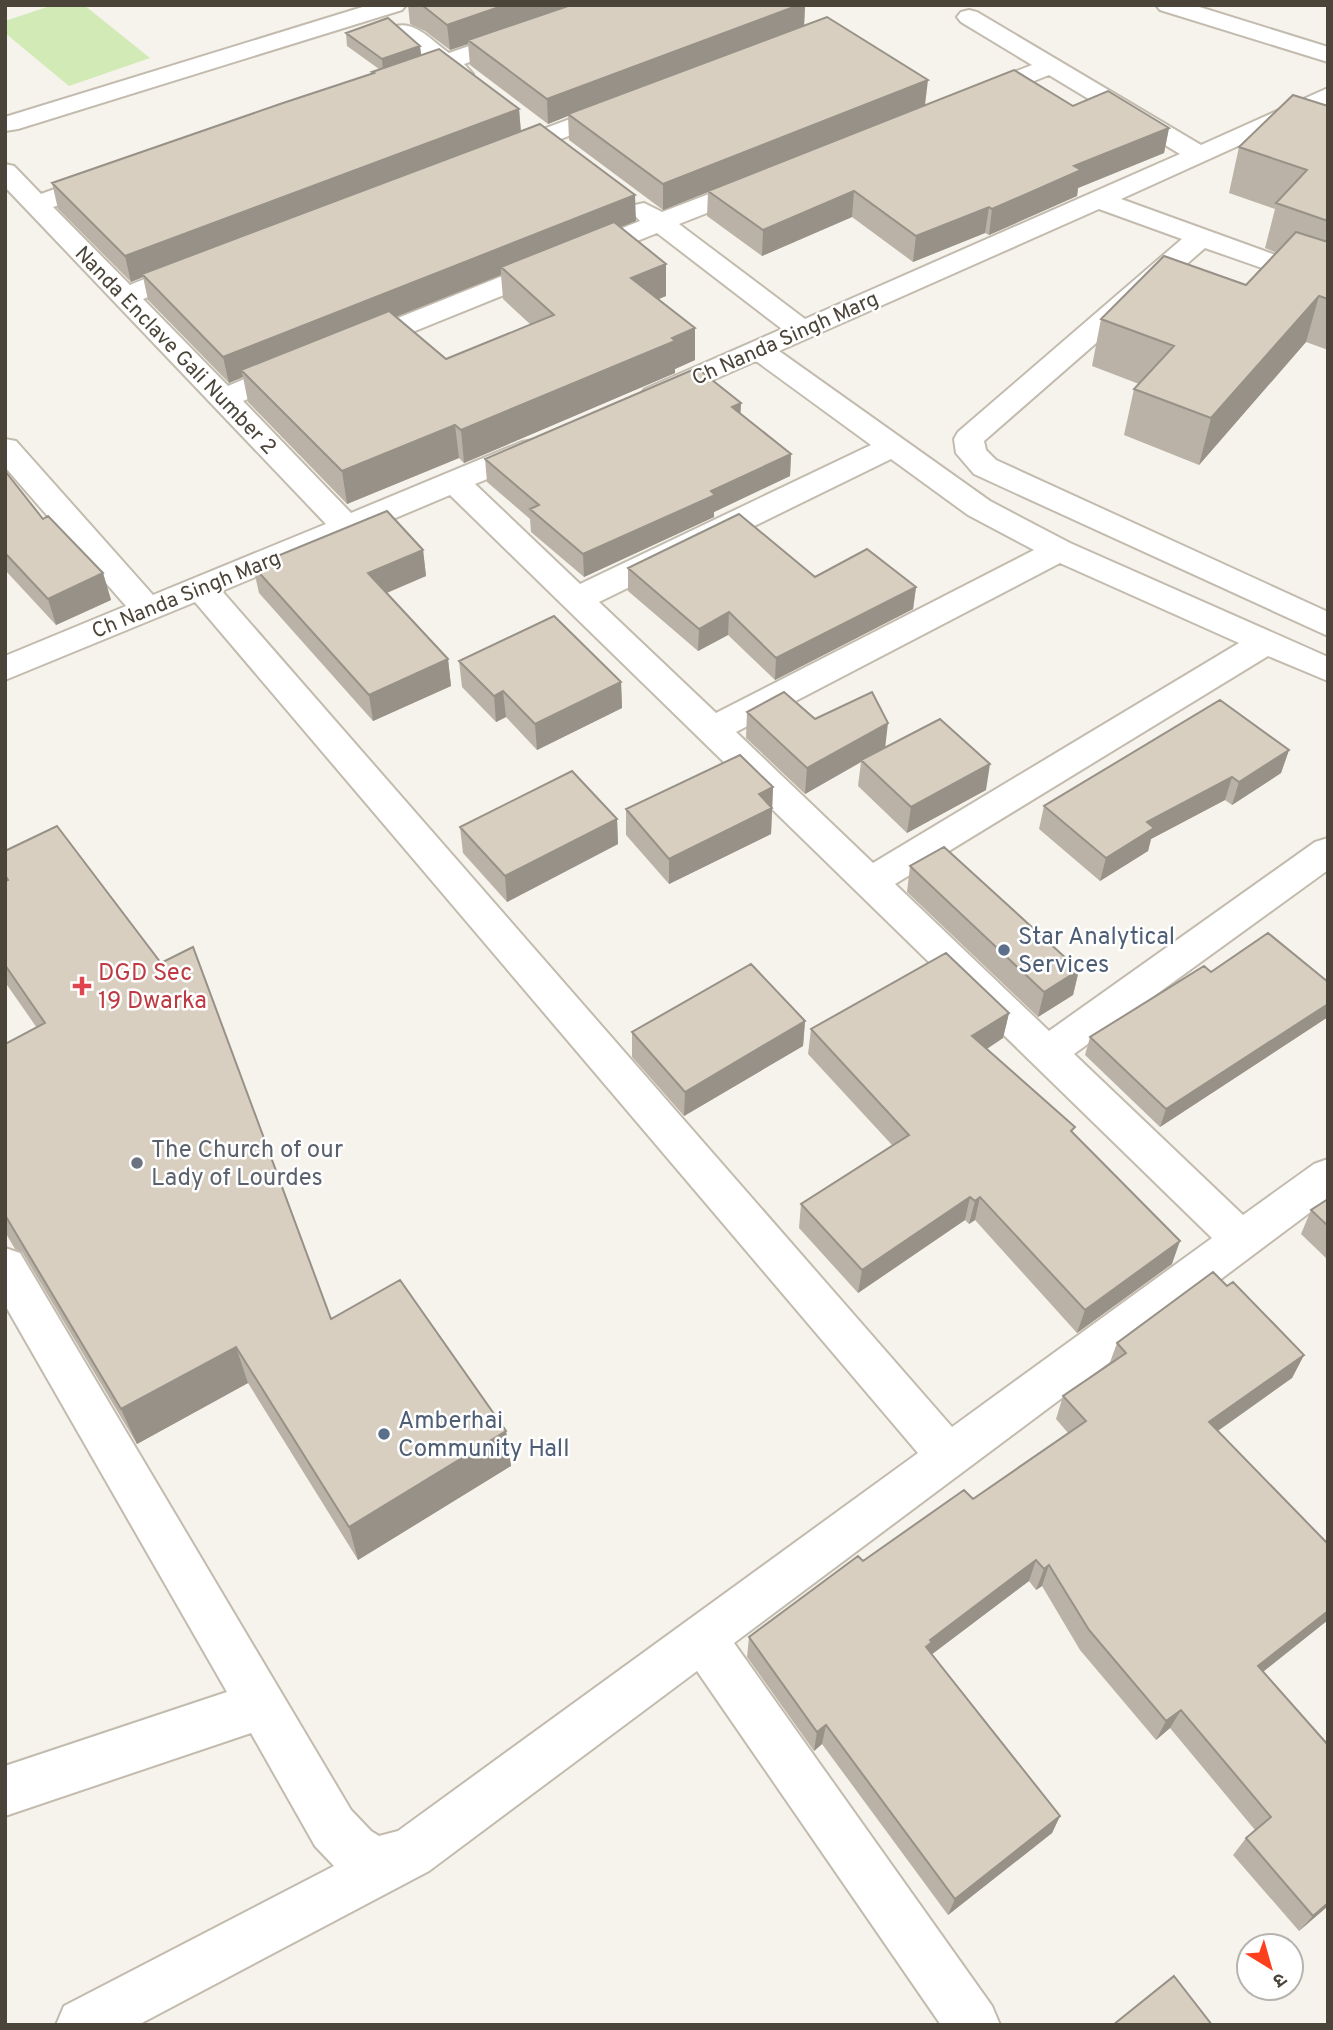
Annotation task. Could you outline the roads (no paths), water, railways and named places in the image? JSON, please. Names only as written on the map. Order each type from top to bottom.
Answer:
[{"type":"street","points":[[9,124],[394,5]]},
{"type":"street","points":[[380,85],[610,5]]},
{"type":"street","points":[[1168,5],[1328,55]]},
{"type":"street","points":[[969,17],[1200,155]]},
{"type":"street","points":[[404,31],[479,87]]},
{"type":"street","points":[[950,106],[1051,66]]},
{"type":"street","name":"Ch Nanda Singh Marg","points":[[633,405],[1200,155],[1328,95]]},
{"type":"street","points":[[481,161],[647,98]]},
{"type":"street","points":[[523,120],[566,153]]},
{"type":"street","name":"Nanda Enclave Gali Number 2","points":[[5,172],[348,528]]},
{"type":"street","points":[[36,204],[129,172]]},
{"type":"street","points":[[223,399],[773,177]]},
{"type":"street","points":[[628,200],[802,330]]},
{"type":"street","points":[[1098,200],[1328,283]]},
{"type":"street","points":[[1201,237],[968,439],[971,453],[985,467],[1328,625]]},
{"type":"street","points":[[126,296],[215,263]]},
{"type":"street","points":[[759,350],[979,508],[1059,550],[1328,670]]},
{"type":"street","name":"Ch Nanda Singh Marg","points":[[5,669],[456,483],[557,438]]},
{"type":"street","points":[[575,600],[892,446]]},
{"type":"street","points":[[12,466],[148,610]]},
{"type":"street","points":[[456,483],[1241,1240]]},
{"type":"street","points":[[711,730],[1059,550]]},
{"type":"street","points":[[201,588],[949,1456]]},
{"type":"street","points":[[870,882],[1268,641]]},
{"type":"street","points":[[1047,1053],[1328,851]]},
{"type":"street","points":[[83,2025],[411,1853],[1328,1175]]},
{"type":"street","points":[[5,1266],[333,1828],[353,1849],[376,1862],[411,1853]]},
{"type":"street","points":[[702,1638],[972,2025]]},
{"type":"street","points":[[5,1791],[262,1705]]},
{"type":"place","name":"Star Analytical Services","points":[[1004,950]]},
{"type":"place","name":"DGD Sec 19 Dwarka","points":[[82,986]]},
{"type":"place","name":"The Church of our Lady of Lourdes","points":[[137,1163]]},
{"type":"place","name":"Amberhai Community Hall","points":[[384,1434]]}]
